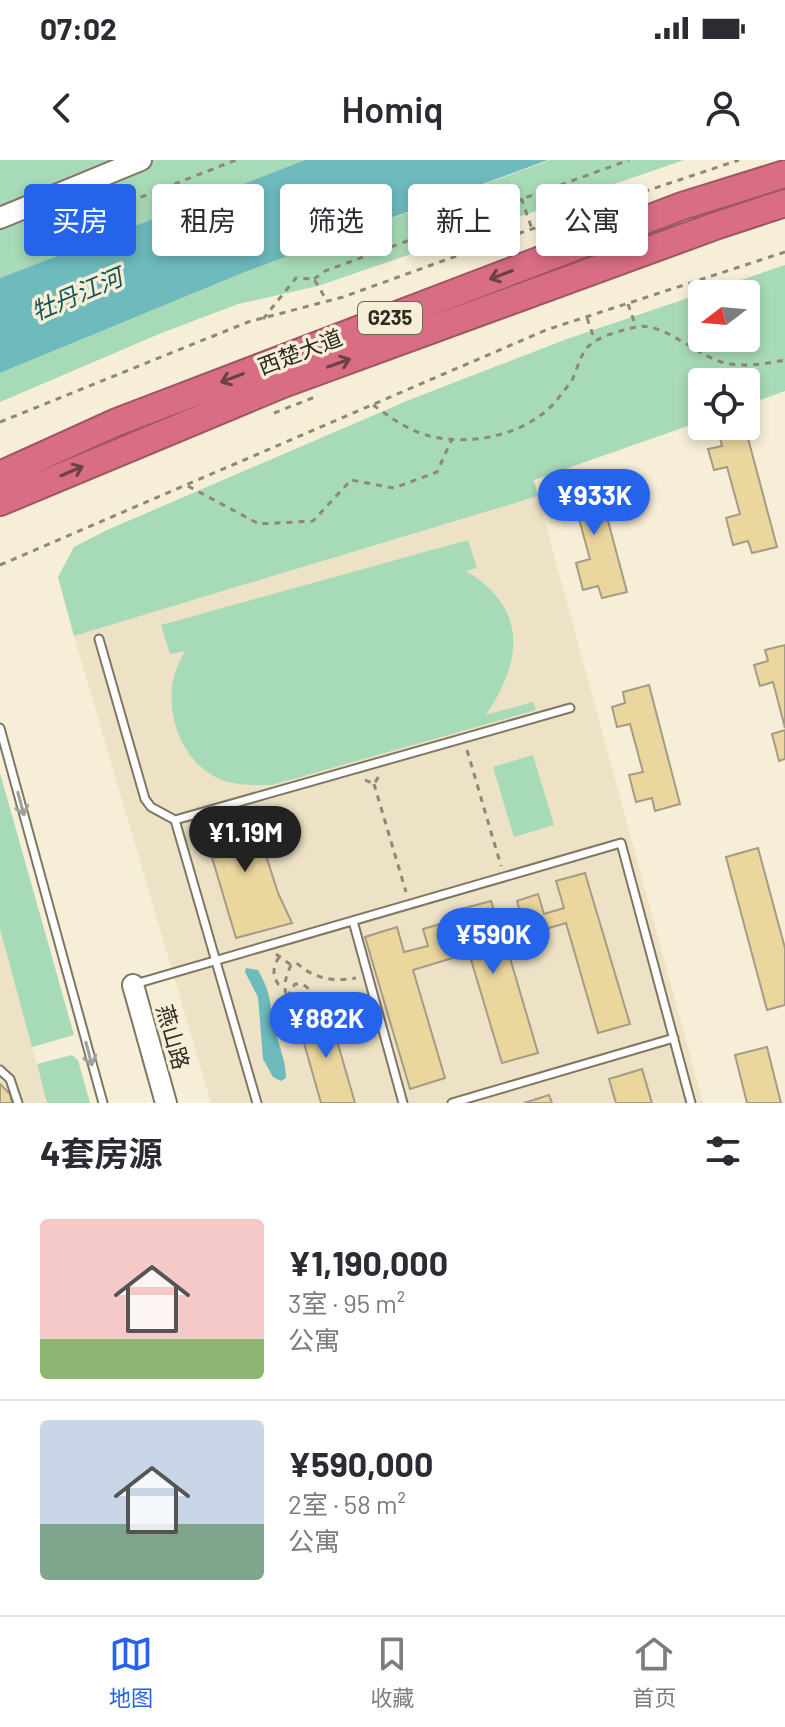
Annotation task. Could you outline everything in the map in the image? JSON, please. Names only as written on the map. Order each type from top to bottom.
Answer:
[{"type":"highway","name":"西楚大道","points":[[0,475],[117,422],[682,206],[785,174]]},
{"type":"highway","name":"西楚大道","points":[[0,502],[283,384],[785,203]]},
{"type":"street","points":[[82,184],[141,160]]},
{"type":"street","points":[[0,218],[24,208]]},
{"type":"street","name":"燕山路","points":[[133,985],[166,1103]]},
{"type":"lane","points":[[99,639],[145,799],[151,807],[175,820],[570,708]]},
{"type":"lane","points":[[0,728],[103,1103]]},
{"type":"lane","points":[[175,820],[257,1103]]},
{"type":"lane","points":[[133,985],[621,843],[691,1103]]},
{"type":"lane","points":[[353,921],[403,1103]]},
{"type":"lane","points":[[452,1103],[674,1038]]},
{"type":"lane","points":[[0,1070],[10,1079],[18,1103]]},
{"type":"path","points":[[136,199],[236,160]]},
{"type":"path","points":[[263,319],[296,278],[314,279],[325,271],[629,160]]},
{"type":"path","points":[[0,422],[209,336],[327,302],[739,160]]},
{"type":"path","points":[[520,196],[532,229]]},
{"type":"path","points":[[0,565],[546,330],[785,252]]},
{"type":"path","points":[[314,279],[327,302]]},
{"type":"path","points":[[628,303],[636,327]]},
{"type":"path","points":[[587,316],[595,341]]},
{"type":"path","points":[[373,405],[402,425],[426,435],[452,439],[503,435],[553,405],[571,381],[587,348],[595,341],[636,327],[650,326],[703,355],[725,363],[758,365],[785,360]]},
{"type":"path","points":[[263,417],[321,395]]},
{"type":"path","points":[[187,485],[259,524],[313,521],[351,480],[394,488],[437,472],[452,439]]},
{"type":"path","points":[[463,738],[505,877]]},
{"type":"path","points":[[374,784],[410,904]]},
{"type":"path","points":[[267,946],[291,965],[298,964],[305,971],[336,981],[368,975]]},
{"type":"path","points":[[279,957],[274,965],[274,977],[278,984],[283,985]]},
{"type":"path","points":[[291,965],[283,985],[287,997],[300,1014],[313,1001],[331,998],[354,1004],[375,1002]]},
{"type":"path","points":[[287,997],[295,984],[302,984],[310,990],[313,1001]]},
{"type":"shaded area","points":[[538,496],[703,1103],[211,1103],[74,636]]},
{"type":"shaded area","points":[[0,928],[32,1047],[48,1103],[0,1103]]},
{"type":"green space","points":[[0,160],[305,160],[243,184],[152,184],[152,219],[136,225],[136,184],[24,184],[24,256],[57,256],[0,278]]},
{"type":"green space","points":[[550,160],[684,160],[614,184],[536,184],[536,211],[520,216],[520,184],[485,184]]},
{"type":"green space","points":[[408,212],[408,255],[318,286],[238,304],[0,402],[0,373],[245,272],[289,256],[392,256],[392,218]]},
{"type":"green space","points":[[785,265],[785,391],[760,400],[760,368],[688,368],[688,426],[534,480],[538,496],[74,636],[58,577],[74,547],[409,400],[567,339],[688,298],[688,352],[760,352],[760,280],[741,280]]},
{"type":"green space","points":[[468,540],[477,568],[466,571],[500,601],[509,618],[513,636],[507,674],[486,715],[533,702],[536,710],[272,785],[222,780],[198,765],[189,754],[177,729],[172,701],[174,678],[185,651],[170,654],[161,625]]},
{"type":"green space","points":[[533,755],[554,825],[514,837],[493,767]]},
{"type":"green space","points":[[0,773],[74,1035],[32,1047],[0,929]]},
{"type":"green space","points":[[72,1055],[78,1060],[90,1103],[47,1103],[37,1064]]},
{"type":"water","name":"牡丹江河","points":[[305,160],[548,160],[483,184],[408,184],[408,212],[392,218],[392,184],[280,184],[280,256],[288,256],[0,373],[0,278],[57,256],[136,256],[136,225],[152,219],[152,256],[264,256],[264,184],[243,184]]},
{"type":"water","points":[[246,968],[258,970],[268,992],[285,1065],[286,1078],[281,1081],[273,1077],[263,1059],[258,997],[245,972]]},
{"type":"building","points":[[720,440],[748,440],[777,547],[752,553],[748,541],[733,545],[726,518],[740,514],[727,467],[714,470],[708,449],[722,446]]},
{"type":"building","points":[[595,472],[627,592],[602,598],[598,586],[583,590],[576,563],[590,559],[577,512],[564,515],[558,494],[572,491],[569,479]]},
{"type":"building","points":[[785,645],[785,728],[773,682],[760,686],[754,665],[768,661],[765,650]]},
{"type":"building","points":[[649,685],[680,804],[655,811],[652,798],[636,802],[629,775],[643,772],[630,724],[617,727],[612,707],[625,703],[623,692]]},
{"type":"building","points":[[785,730],[785,759],[779,761],[772,734]]},
{"type":"building","points":[[258,808],[262,843],[278,893],[292,923],[236,938],[202,824]]},
{"type":"building","points":[[758,848],[785,948],[785,1005],[767,1010],[726,857]]},
{"type":"building","points":[[585,873],[630,1024],[598,1033],[566,923],[505,941],[538,1053],[502,1063],[469,953],[413,970],[445,1078],[410,1089],[365,937],[397,927],[404,952],[428,946],[423,929],[444,923],[449,938],[468,933],[461,909],[491,901],[499,926],[522,919],[517,901],[538,894],[544,914],[564,908],[556,881]]},
{"type":"building","points":[[329,1013],[355,1103],[321,1103],[298,1022]]},
{"type":"building","points":[[767,1047],[781,1103],[747,1103],[735,1055]]},
{"type":"building","points":[[642,1069],[652,1103],[616,1103],[609,1079]]},
{"type":"building","points":[[0,1084],[10,1094],[12,1103],[0,1103]]},
{"type":"building","points":[[549,1095],[552,1103],[524,1103]]}]
